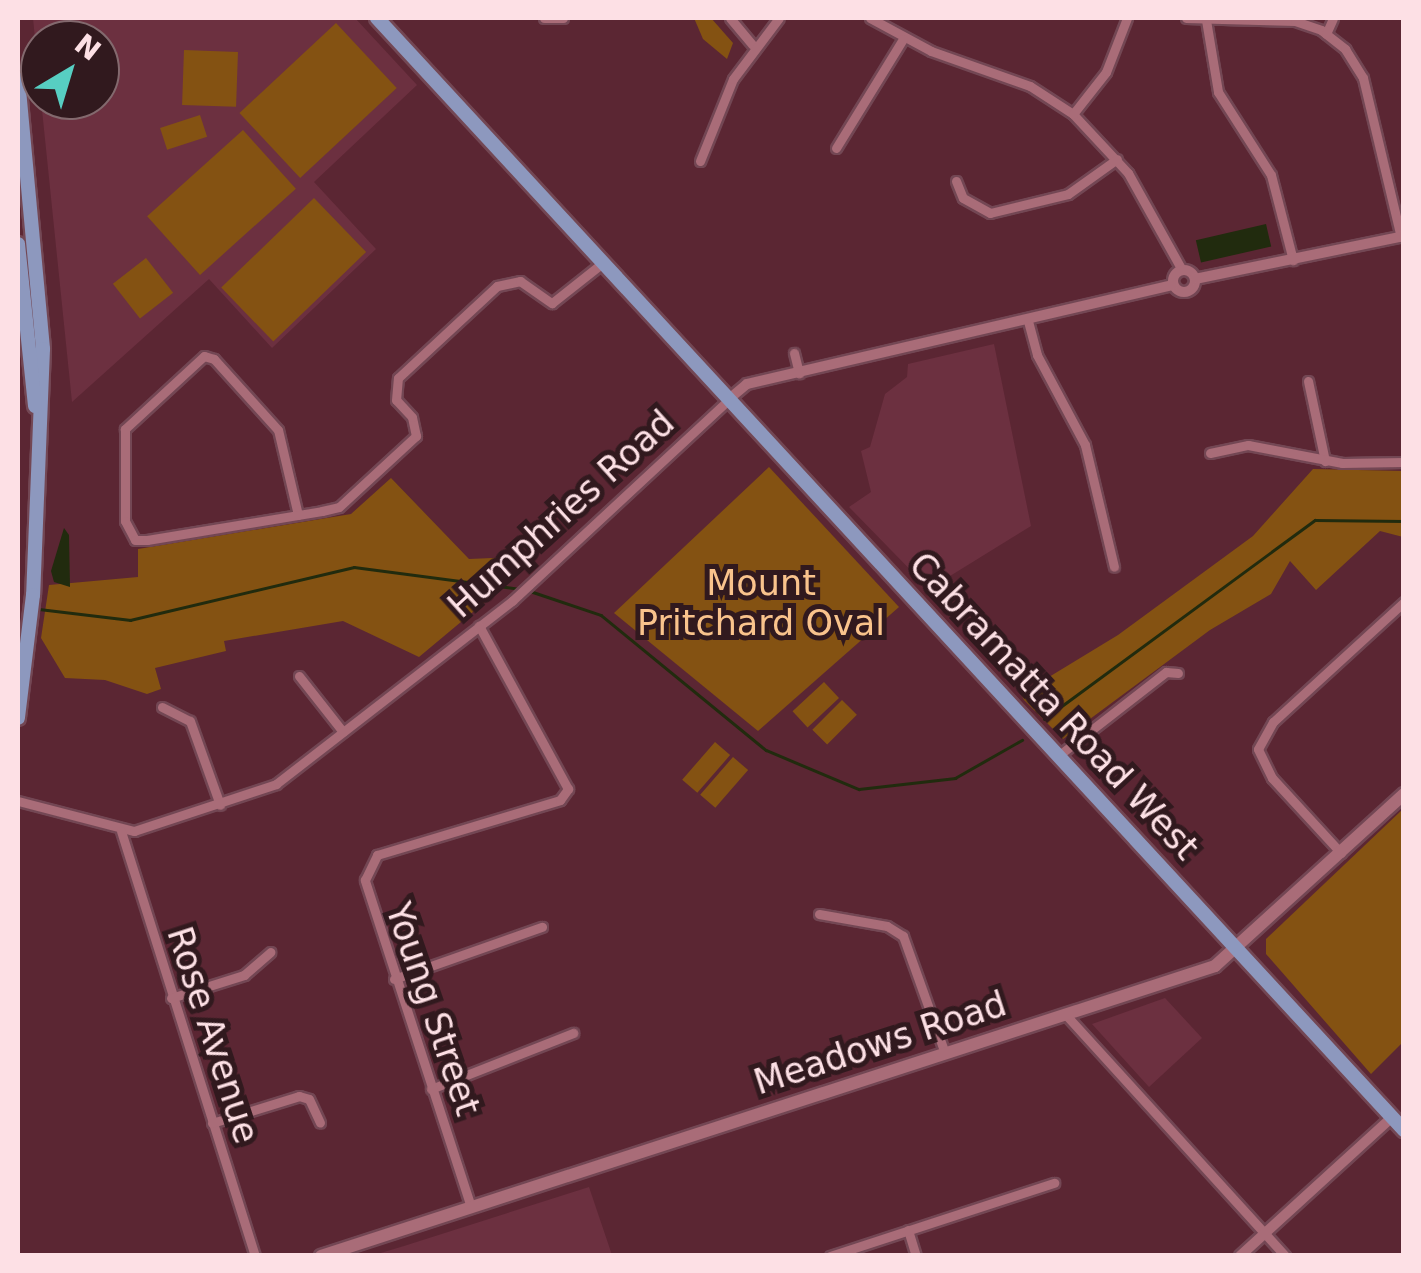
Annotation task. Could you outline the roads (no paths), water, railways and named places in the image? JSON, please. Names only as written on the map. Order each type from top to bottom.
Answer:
[{"type":"main road","name":"Cabramatta Road West","points":[[377,18],[600,265],[729,398],[1404,1130]]},
{"type":"main road","points":[[18,79],[38,267],[43,380],[37,416],[33,595],[18,718]]},
{"type":"main road","name":"Cabramatta Road West","points":[[514,166],[587,238],[659,323]]},
{"type":"main road","points":[[18,244],[37,416]]},
{"type":"main road","name":"Meadows Road","points":[[322,1256],[1215,966],[1238,950],[1404,794]]},
{"type":"street","points":[[545,20],[563,18]]},
{"type":"street","points":[[730,18],[753,45]]},
{"type":"street","points":[[700,160],[715,114],[753,45],[779,18]]},
{"type":"street","points":[[870,18],[903,39],[1030,86],[1073,114],[1117,159],[1182,270],[1195,279],[1402,236],[1363,78],[1326,34],[1296,20],[1186,18]]},
{"type":"street","points":[[1073,114],[1106,72],[1127,18]]},
{"type":"street","points":[[1326,34],[1333,18]]},
{"type":"street","points":[[1206,20],[1218,92],[1270,175],[1292,260]]},
{"type":"street","points":[[836,148],[903,39]]},
{"type":"street","points":[[956,181],[964,198],[990,212],[1068,194],[1117,159]]},
{"type":"street","points":[[298,515],[278,430],[214,359],[204,356],[125,429],[125,521],[135,540],[298,515],[350,500],[410,445],[417,427],[396,400],[398,378],[498,286],[520,281],[552,303],[600,265]]},
{"type":"street","points":[[19,269],[38,267]]},
{"type":"street","points":[[1174,285],[1182,270]]},
{"type":"street","name":"Humphries Road","points":[[18,801],[120,830],[220,805],[276,784],[512,601],[743,386],[1174,285],[1186,292],[1195,279]]},
{"type":"street","points":[[1028,321],[1036,355],[1085,445],[1114,567]]},
{"type":"street","points":[[794,353],[799,372]]},
{"type":"street","points":[[1308,381],[1325,461]]},
{"type":"street","points":[[1210,452],[1248,445],[1325,461],[1404,462]]},
{"type":"street","points":[[1341,853],[1272,778],[1258,749],[1272,722],[1404,602]]},
{"type":"street","name":"Young Street","points":[[471,1207],[365,895],[368,866],[376,854],[560,800],[568,789],[479,626]]},
{"type":"street","points":[[1058,756],[1166,672],[1178,673]]},
{"type":"street","points":[[299,676],[343,732]]},
{"type":"street","points":[[162,707],[190,722],[220,805]]},
{"type":"street","name":"Rose Avenue","points":[[120,830],[255,1256]]},
{"type":"street","points":[[819,914],[887,926],[904,936],[945,1053]]},
{"type":"street","points":[[394,979],[542,928]]},
{"type":"street","points":[[172,998],[244,975],[270,952]]},
{"type":"street","points":[[1066,1015],[1285,1256]]},
{"type":"street","points":[[432,1089],[573,1033]]},
{"type":"street","points":[[212,1123],[299,1096],[310,1099],[320,1122]]},
{"type":"street","points":[[1240,1256],[1392,1117]]},
{"type":"street","points":[[830,1256],[1054,1183]]},
{"type":"street","points":[[908,1230],[916,1256]]},
{"type":"waterway","points":[[1044,719],[1315,520],[1404,521]]},
{"type":"waterway","points":[[39,609],[130,620],[354,567],[522,589]]},
{"type":"waterway","points":[[530,591],[601,615],[766,750],[859,789],[955,778],[1022,740]]},
{"type":"park label","name":"Mount Pritchard Oval","points":[[761,603]]}]
